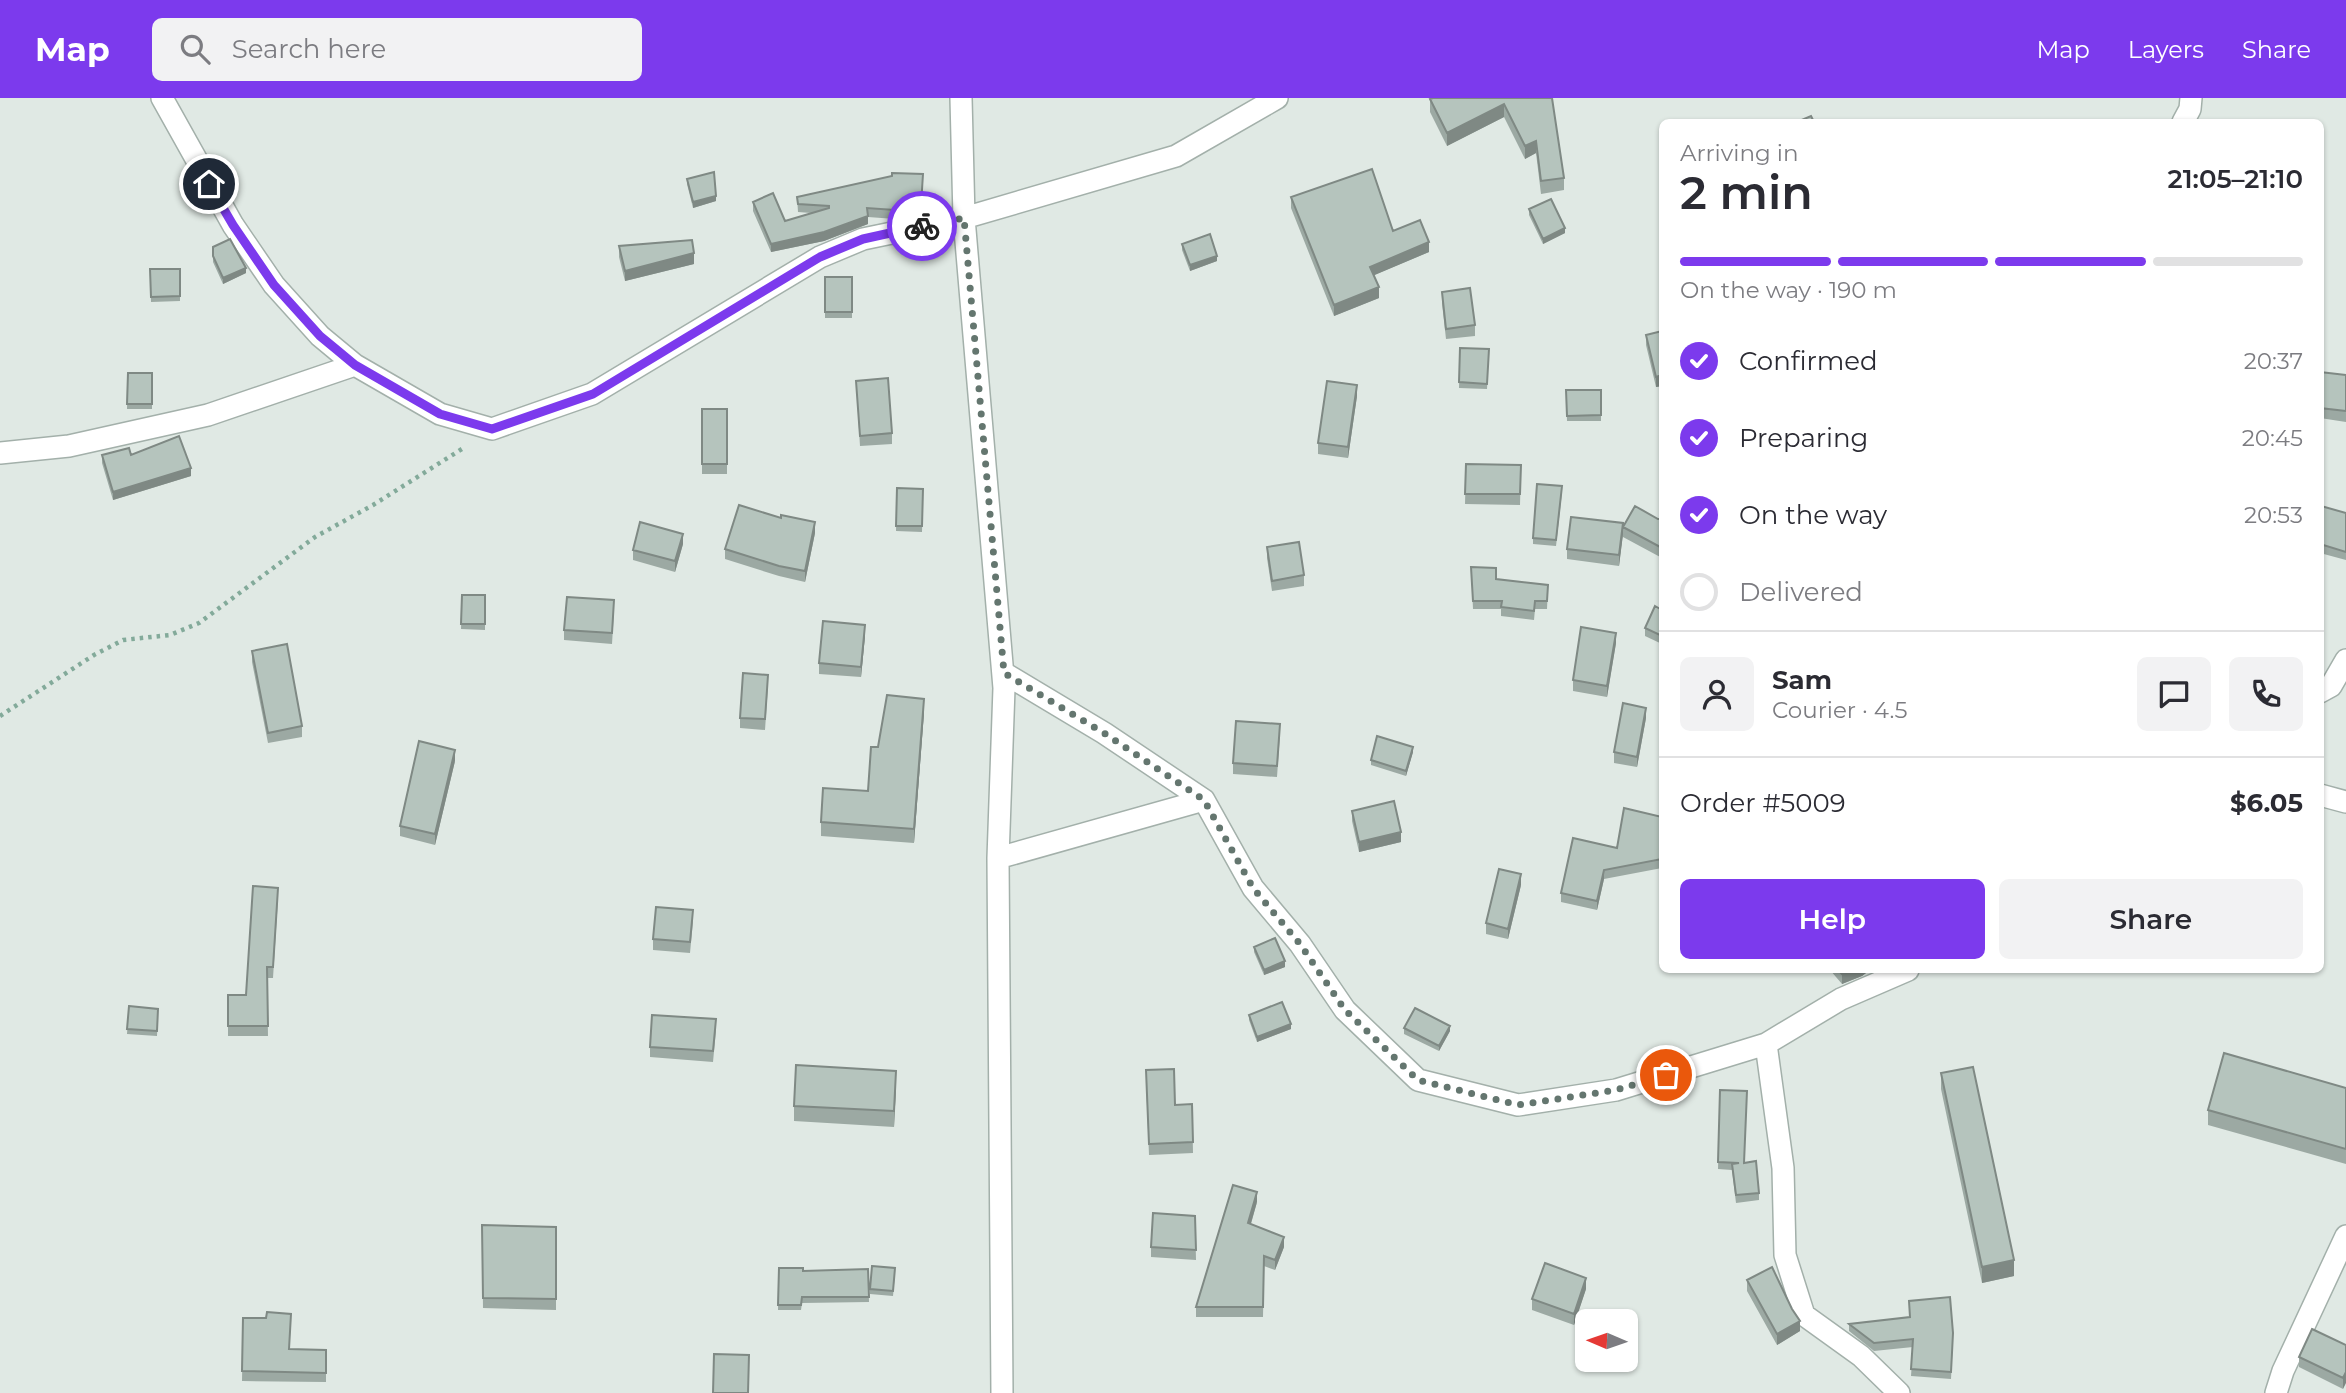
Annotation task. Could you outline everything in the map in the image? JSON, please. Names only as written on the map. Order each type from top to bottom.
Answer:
[{"type":"street","points":[[162,98],[233,225],[274,285],[320,336],[355,365],[440,414],[492,429],[593,394],[820,257],[863,239],[964,218],[1176,156],[1277,98]]},
{"type":"street","points":[[961,98],[964,218],[1004,673],[998,858],[1002,1393]]},
{"type":"street","points":[[2185,119],[2190,109],[2191,98]]},
{"type":"street","points":[[0,453],[69,446],[208,415],[355,365]]},
{"type":"street","points":[[2324,690],[2331,686],[2346,660]]},
{"type":"street","points":[[1004,673],[1104,733],[1204,800],[1253,888],[1300,944],[1345,1010],[1418,1080],[1518,1105],[1616,1090],[1766,1044],[1841,999],[1901,973]]},
{"type":"street","points":[[2324,796],[2346,802]]},
{"type":"street","points":[[998,858],[1204,800]]},
{"type":"street","points":[[1766,1044],[1783,1168],[1785,1255],[1804,1315],[1861,1356],[1899,1393]]},
{"type":"street","points":[[2276,1393],[2283,1371],[2346,1236]]},
{"type":"path","points":[[0,716],[94,655],[123,640],[170,635],[199,623],[315,537],[373,505],[492,429]]},
{"type":"building","points":[[1552,98],[1564,178],[1541,181],[1536,141],[1525,146],[1504,104],[1447,133],[1430,99]]},
{"type":"building","points":[[1372,169],[1393,231],[1420,220],[1429,242],[1370,267],[1379,287],[1334,305],[1291,197]]},
{"type":"building","points":[[714,172],[716,196],[693,202],[687,179]]},
{"type":"building","points":[[892,173],[923,174],[921,205],[895,210],[867,208],[868,216],[824,232],[771,244],[753,202],[773,193],[785,221],[829,208],[798,204],[797,197],[892,176]]},
{"type":"building","points":[[1551,199],[1565,228],[1543,239],[1529,209]]},
{"type":"building","points":[[1210,234],[1217,256],[1190,265],[1182,244]]},
{"type":"building","points":[[230,239],[246,268],[223,278],[213,256],[213,247]]},
{"type":"building","points":[[692,240],[694,253],[625,271],[619,246]]},
{"type":"building","points":[[150,269],[180,269],[180,296],[151,297]]},
{"type":"building","points":[[825,277],[852,277],[852,312],[825,312]]},
{"type":"building","points":[[1470,288],[1475,325],[1446,329],[1442,292]]},
{"type":"building","points":[[1659,332],[1659,376],[1656,377],[1646,335]]},
{"type":"building","points":[[1460,348],[1489,349],[1487,384],[1459,382]]},
{"type":"building","points":[[2324,372],[2346,375],[2346,411],[2324,408]]},
{"type":"building","points":[[128,373],[152,373],[152,404],[127,404]]},
{"type":"building","points":[[888,378],[892,433],[860,436],[856,381]]},
{"type":"building","points":[[1327,381],[1357,385],[1348,447],[1318,443]]},
{"type":"building","points":[[1566,390],[1601,390],[1601,415],[1567,416]]},
{"type":"building","points":[[702,409],[727,409],[727,464],[702,464]]},
{"type":"building","points":[[179,436],[191,468],[113,492],[102,455],[129,448],[131,455]]},
{"type":"building","points":[[1466,464],[1521,465],[1520,494],[1465,494]]},
{"type":"building","points":[[1537,484],[1562,486],[1556,540],[1533,538]]},
{"type":"building","points":[[897,488],[923,489],[922,526],[896,526]]},
{"type":"building","points":[[739,505],[781,518],[781,515],[815,522],[805,571],[725,549]]},
{"type":"building","points":[[1635,506],[1659,519],[1659,546],[1623,527]]},
{"type":"building","points":[[2324,507],[2346,513],[2346,552],[2324,545]]},
{"type":"building","points":[[1571,517],[1623,523],[1619,555],[1567,549]]},
{"type":"building","points":[[640,522],[683,534],[675,561],[633,550]]},
{"type":"building","points":[[1299,542],[1304,575],[1272,581],[1267,547]]},
{"type":"building","points":[[1471,567],[1496,568],[1496,579],[1548,585],[1547,601],[1535,601],[1534,611],[1501,607],[1502,601],[1473,601]]},
{"type":"building","points":[[462,595],[485,595],[485,624],[461,624]]},
{"type":"building","points":[[567,597],[614,600],[612,633],[564,630]]},
{"type":"building","points":[[1655,606],[1659,608],[1659,635],[1645,628]]},
{"type":"building","points":[[823,621],[865,625],[861,667],[819,663]]},
{"type":"building","points":[[1581,627],[1616,633],[1607,686],[1573,680]]},
{"type":"building","points":[[287,644],[302,726],[268,733],[252,651]]},
{"type":"building","points":[[743,673],[768,675],[765,719],[740,718]]},
{"type":"building","points":[[887,695],[924,699],[914,829],[821,822],[823,788],[868,791],[871,747],[878,747]]},
{"type":"building","points":[[1623,703],[1646,708],[1637,757],[1614,752]]},
{"type":"building","points":[[1236,721],[1280,724],[1277,766],[1233,763]]},
{"type":"building","points":[[1377,736],[1413,747],[1406,771],[1371,760]]},
{"type":"building","points":[[419,741],[455,750],[435,834],[400,826]]},
{"type":"building","points":[[1394,801],[1401,832],[1359,842],[1352,811]]},
{"type":"building","points":[[1624,808],[1659,816],[1659,860],[1604,870],[1597,901],[1561,893],[1573,838],[1617,848]]},
{"type":"building","points":[[1499,869],[1521,874],[1508,929],[1486,923]]},
{"type":"building","points":[[253,886],[278,888],[273,967],[267,967],[268,1026],[228,1026],[228,995],[246,995]]},
{"type":"building","points":[[656,907],[693,910],[690,942],[653,939]]},
{"type":"building","points":[[1275,938],[1285,961],[1264,970],[1254,947]]},
{"type":"building","points":[[1282,1002],[1291,1024],[1257,1037],[1249,1015]]},
{"type":"building","points":[[129,1006],[158,1009],[157,1031],[127,1029]]},
{"type":"building","points":[[1415,1008],[1450,1026],[1439,1046],[1404,1028]]},
{"type":"building","points":[[652,1015],[716,1019],[713,1051],[650,1047]]},
{"type":"building","points":[[2224,1053],[2346,1088],[2346,1149],[2208,1110]]},
{"type":"building","points":[[796,1065],[896,1071],[894,1111],[794,1106]]},
{"type":"building","points":[[1973,1067],[2014,1260],[1982,1267],[1941,1073]]},
{"type":"building","points":[[1174,1069],[1175,1105],[1192,1104],[1193,1142],[1149,1144],[1146,1070]]},
{"type":"building","points":[[1720,1090],[1747,1091],[1744,1163],[1756,1161],[1759,1193],[1736,1195],[1732,1164],[1739,1163],[1718,1162]]},
{"type":"building","points":[[1233,1185],[1257,1192],[1248,1223],[1284,1237],[1275,1260],[1264,1256],[1263,1307],[1196,1307]]},
{"type":"building","points":[[1153,1213],[1195,1216],[1196,1250],[1151,1247]]},
{"type":"building","points":[[482,1225],[556,1227],[556,1299],[483,1298]]},
{"type":"building","points":[[1545,1263],[1586,1278],[1574,1314],[1532,1299]]},
{"type":"building","points":[[872,1266],[895,1268],[893,1291],[870,1289]]},
{"type":"building","points":[[1772,1267],[1800,1321],[1777,1334],[1747,1280]]},
{"type":"building","points":[[779,1268],[803,1268],[803,1271],[868,1269],[869,1297],[802,1297],[801,1305],[778,1305]]},
{"type":"building","points":[[1950,1297],[1953,1333],[1951,1372],[1911,1369],[1913,1339],[1874,1343],[1849,1324],[1910,1317],[1909,1301]]},
{"type":"building","points":[[267,1312],[291,1314],[289,1349],[326,1350],[326,1373],[242,1371],[243,1318],[266,1318]]},
{"type":"building","points":[[2312,1329],[2346,1345],[2346,1372],[2343,1378],[2299,1357]]},
{"type":"building","points":[[714,1354],[749,1355],[748,1393],[713,1393]]},
{"type":"way so far","points":[[922,226],[964,218],[1004,673],[1104,733],[1204,800],[1253,888],[1300,944],[1345,1010],[1418,1080],[1518,1105],[1616,1090],[1666,1075]]},
{"type":"route","points":[[209,184],[274,285],[320,336],[355,365],[440,414],[492,429],[593,394],[820,257],[863,239],[922,226]]}]
